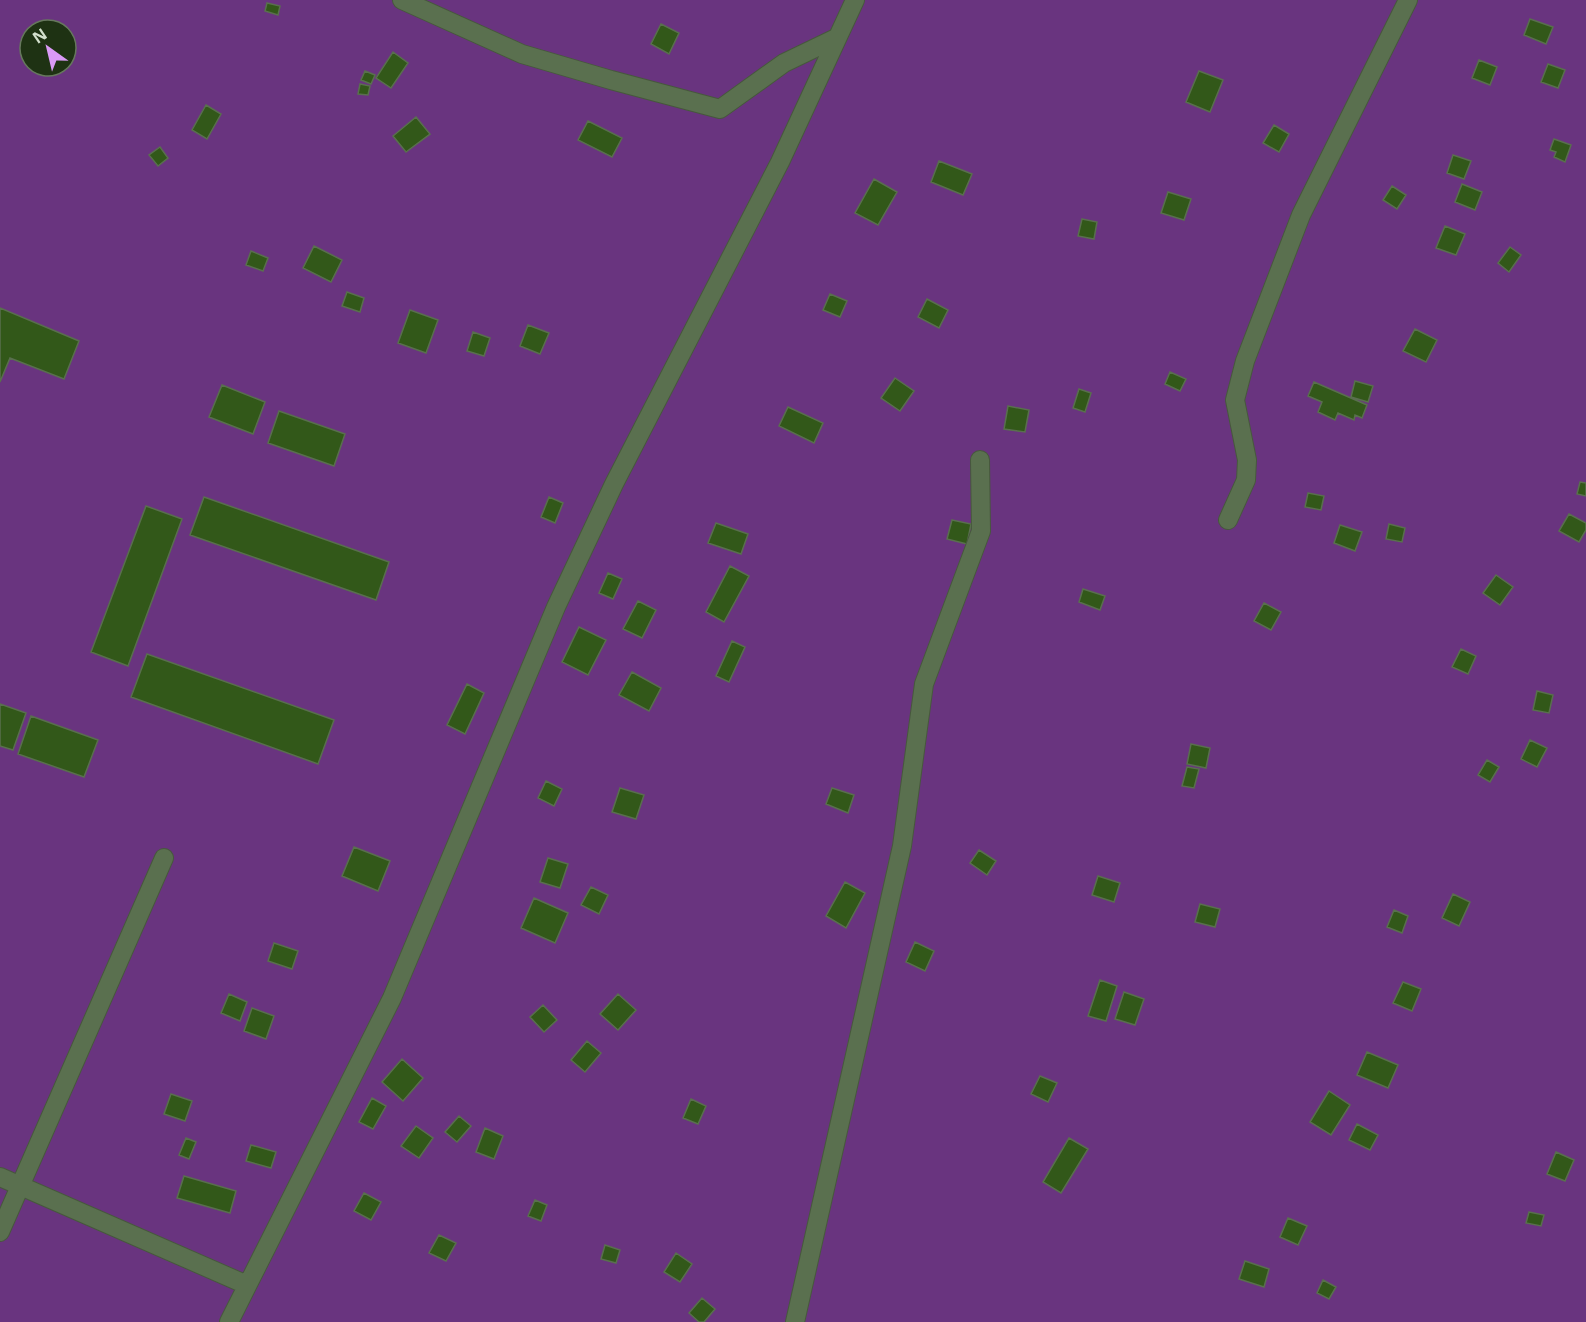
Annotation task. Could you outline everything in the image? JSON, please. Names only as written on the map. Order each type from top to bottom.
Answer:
[{"type":"street","points":[[402,0],[522,54],[720,109],[784,63],[836,38]]},
{"type":"street","points":[[229,1322],[392,998],[561,596],[624,464],[780,162],[855,0]]},
{"type":"street","points":[[1228,520],[1246,480],[1247,460],[1235,400],[1245,361],[1301,215],[1407,0]]},
{"type":"street","points":[[795,1322],[902,846],[924,684],[981,531],[980,460]]},
{"type":"street","points":[[0,1232],[164,858]]},
{"type":"street","points":[[0,1177],[247,1285]]},
{"type":"shaded area","points":[[0,0],[1586,0],[1586,1322],[0,1322]]},
{"type":"building","points":[[267,3],[280,6],[278,15],[265,11]]},
{"type":"building","points":[[1530,19],[1553,27],[1546,44],[1524,35]]},
{"type":"building","points":[[661,24],[679,33],[669,54],[651,44]]},
{"type":"building","points":[[393,52],[408,63],[391,88],[376,78]]},
{"type":"building","points":[[1479,60],[1497,67],[1490,85],[1472,78]]},
{"type":"building","points":[[1548,64],[1565,70],[1558,88],[1541,82]]},
{"type":"building","points":[[365,71],[375,75],[371,84],[361,80]]},
{"type":"building","points":[[1199,71],[1223,80],[1210,112],[1186,102]]},
{"type":"building","points":[[360,84],[370,86],[368,95],[358,94]]},
{"type":"building","points":[[206,105],[221,114],[207,139],[192,130]]},
{"type":"building","points":[[416,117],[430,134],[406,152],[393,136]]},
{"type":"building","points":[[588,121],[622,138],[612,157],[578,140]]},
{"type":"building","points":[[1274,125],[1289,134],[1279,152],[1263,143]]},
{"type":"building","points":[[1554,139],[1571,145],[1565,162],[1554,157],[1556,152],[1550,150]]},
{"type":"building","points":[[160,147],[168,158],[158,166],[149,155]]},
{"type":"building","points":[[1453,155],[1471,161],[1464,179],[1447,173]]},
{"type":"building","points":[[939,161],[972,174],[963,195],[931,182]]},
{"type":"building","points":[[874,179],[897,192],[878,225],[855,213]]},
{"type":"building","points":[[1462,184],[1482,192],[1475,210],[1455,202]]},
{"type":"building","points":[[1392,186],[1406,195],[1397,209],[1383,200]]},
{"type":"building","points":[[1168,192],[1191,199],[1184,220],[1161,213]]},
{"type":"building","points":[[1082,219],[1097,222],[1094,239],[1078,236]]},
{"type":"building","points":[[1445,226],[1465,234],[1456,255],[1436,248]]},
{"type":"building","points":[[314,246],[342,260],[331,282],[303,268]]},
{"type":"building","points":[[1510,247],[1521,255],[1509,272],[1498,263]]},
{"type":"building","points":[[251,251],[268,258],[263,271],[246,265]]},
{"type":"building","points":[[347,292],[364,298],[360,312],[342,306]]},
{"type":"building","points":[[830,294],[847,301],[840,317],[823,310]]},
{"type":"building","points":[[927,299],[948,310],[939,328],[918,317]]},
{"type":"building","points":[[0,308],[79,341],[64,379],[10,358],[0,382]]},
{"type":"building","points":[[410,310],[438,320],[426,353],[398,343]]},
{"type":"building","points":[[528,325],[549,333],[540,354],[520,346]]},
{"type":"building","points":[[1415,329],[1437,340],[1426,362],[1403,351]]},
{"type":"building","points":[[473,332],[490,338],[484,356],[467,351]]},
{"type":"building","points":[[1170,372],[1186,379],[1180,391],[1165,384]]},
{"type":"building","points":[[895,378],[914,391],[900,411],[881,398]]},
{"type":"building","points":[[1355,381],[1373,386],[1368,402],[1351,397]]},
{"type":"building","points":[[1314,382],[1367,405],[1362,418],[1355,415],[1354,420],[1338,413],[1335,420],[1318,412],[1322,402],[1308,396]]},
{"type":"building","points":[[222,385],[265,402],[253,434],[209,417]]},
{"type":"building","points":[[1079,389],[1091,393],[1085,412],[1073,408]]},
{"type":"building","points":[[1008,406],[1029,410],[1025,432],[1004,429]]},
{"type":"building","points":[[788,407],[823,423],[814,443],[779,426]]},
{"type":"building","points":[[279,411],[345,434],[334,466],[268,443]]},
{"type":"building","points":[[1580,482],[1586,483],[1586,496],[1577,494]]},
{"type":"building","points":[[1308,493],[1324,496],[1321,510],[1305,507]]},
{"type":"building","points":[[204,497],[389,562],[376,600],[190,535]]},
{"type":"building","points":[[549,497],[563,503],[555,523],[541,517]]},
{"type":"building","points":[[146,506],[182,519],[128,666],[91,652]]},
{"type":"building","points":[[1569,514],[1586,523],[1586,530],[1579,542],[1559,531]]},
{"type":"building","points":[[952,520],[971,524],[967,544],[947,539]]},
{"type":"building","points":[[716,523],[748,534],[741,554],[708,543]]},
{"type":"building","points":[[1389,524],[1405,528],[1402,542],[1386,539]]},
{"type":"building","points":[[1340,525],[1362,532],[1355,551],[1334,543]]},
{"type":"building","points":[[730,566],[749,576],[724,622],[706,612]]},
{"type":"building","points":[[608,573],[622,579],[613,599],[599,593]]},
{"type":"building","points":[[1496,575],[1513,587],[1500,605],[1483,593]]},
{"type":"building","points":[[1083,589],[1105,596],[1100,610],[1079,602]]},
{"type":"building","points":[[638,601],[656,610],[642,638],[623,629]]},
{"type":"building","points":[[1264,603],[1281,612],[1271,630],[1254,621]]},
{"type":"building","points":[[579,627],[606,640],[588,675],[562,662]]},
{"type":"building","points":[[732,641],[745,647],[729,682],[716,676]]},
{"type":"building","points":[[1461,649],[1476,656],[1468,674],[1452,667]]},
{"type":"building","points":[[147,654],[334,720],[318,764],[131,697]]},
{"type":"building","points":[[632,672],[661,688],[649,711],[619,695]]},
{"type":"building","points":[[467,684],[484,693],[465,734],[447,725]]},
{"type":"building","points":[[1537,691],[1553,695],[1549,713],[1533,710]]},
{"type":"building","points":[[0,704],[26,713],[13,750],[0,746]]},
{"type":"building","points":[[31,716],[98,740],[84,777],[18,754]]},
{"type":"building","points":[[1530,740],[1547,748],[1537,767],[1521,759]]},
{"type":"building","points":[[1191,744],[1210,748],[1206,768],[1187,764]]},
{"type":"building","points":[[1487,760],[1499,767],[1490,782],[1478,775]]},
{"type":"building","points":[[1187,767],[1199,769],[1194,788],[1182,786]]},
{"type":"building","points":[[546,781],[562,789],[554,806],[538,798]]},
{"type":"building","points":[[620,788],[644,795],[636,819],[612,812]]},
{"type":"building","points":[[832,788],[854,795],[848,813],[826,804]]},
{"type":"building","points":[[354,847],[390,861],[378,891],[342,876]]},
{"type":"building","points":[[979,850],[996,861],[987,875],[970,863]]},
{"type":"building","points":[[548,858],[568,864],[560,888],[540,882]]},
{"type":"building","points":[[1098,876],[1120,883],[1114,902],[1092,895]]},
{"type":"building","points":[[845,882],[865,893],[846,928],[826,916]]},
{"type":"building","points":[[591,887],[608,895],[599,914],[581,905]]},
{"type":"building","points":[[1453,894],[1470,902],[1459,926],[1442,918]]},
{"type":"building","points":[[534,898],[568,913],[555,943],[521,928]]},
{"type":"building","points":[[1200,904],[1220,909],[1215,927],[1195,922]]},
{"type":"building","points":[[1394,910],[1408,916],[1402,933],[1387,927]]},
{"type":"building","points":[[915,942],[934,951],[925,971],[906,962]]},
{"type":"building","points":[[274,943],[298,951],[292,969],[268,961]]},
{"type":"building","points":[[1100,980],[1117,986],[1106,1021],[1088,1016]]},
{"type":"building","points":[[1403,982],[1421,989],[1412,1011],[1393,1003]]},
{"type":"building","points":[[1124,992],[1144,999],[1135,1025],[1115,1019]]},
{"type":"building","points":[[229,994],[247,1002],[240,1021],[221,1013]]},
{"type":"building","points":[[618,994],[636,1010],[618,1030],[600,1014]]},
{"type":"building","points":[[543,1005],[557,1020],[544,1032],[530,1017]]},
{"type":"building","points":[[252,1008],[274,1016],[266,1039],[244,1031]]},
{"type":"building","points":[[587,1041],[601,1053],[585,1072],[571,1060]]},
{"type":"building","points":[[1367,1052],[1398,1065],[1388,1088],[1357,1075]]},
{"type":"building","points":[[402,1059],[423,1078],[403,1101],[382,1082]]},
{"type":"building","points":[[1040,1076],[1057,1083],[1048,1102],[1031,1094]]},
{"type":"building","points":[[1329,1091],[1350,1105],[1331,1135],[1310,1122]]},
{"type":"building","points":[[171,1094],[192,1101],[185,1121],[164,1114]]},
{"type":"building","points":[[372,1098],[386,1106],[373,1129],[359,1122]]},
{"type":"building","points":[[691,1099],[706,1106],[698,1124],[683,1118]]},
{"type":"building","points":[[459,1116],[471,1126],[457,1142],[445,1132]]},
{"type":"building","points":[[1357,1124],[1378,1135],[1370,1150],[1349,1140]]},
{"type":"building","points":[[416,1126],[433,1138],[419,1158],[401,1146]]},
{"type":"building","points":[[485,1128],[503,1136],[494,1159],[476,1152]]},
{"type":"building","points":[[186,1138],[196,1142],[189,1159],[179,1155]]},
{"type":"building","points":[[1069,1138],[1088,1149],[1061,1193],[1043,1182]]},
{"type":"building","points":[[251,1145],[276,1152],[271,1168],[246,1161]]},
{"type":"building","points":[[1556,1152],[1574,1160],[1565,1181],[1547,1174]]},
{"type":"building","points":[[184,1176],[236,1191],[230,1213],[177,1198]]},
{"type":"building","points":[[364,1193],[381,1202],[371,1220],[354,1211]]},
{"type":"building","points":[[535,1200],[547,1205],[541,1221],[528,1216]]},
{"type":"building","points":[[1529,1212],[1544,1215],[1541,1226],[1526,1223]]},
{"type":"building","points":[[1288,1218],[1307,1226],[1298,1245],[1280,1237]]},
{"type":"building","points":[[439,1235],[456,1243],[446,1261],[429,1253]]},
{"type":"building","points":[[605,1245],[620,1250],[616,1263],[601,1259]]},
{"type":"building","points":[[676,1253],[692,1264],[680,1282],[664,1272]]},
{"type":"building","points":[[1245,1261],[1269,1269],[1264,1287],[1239,1279]]},
{"type":"building","points":[[1323,1280],[1336,1287],[1329,1299],[1317,1293]]},
{"type":"building","points":[[702,1298],[715,1309],[704,1322],[699,1322],[689,1313]]}]
